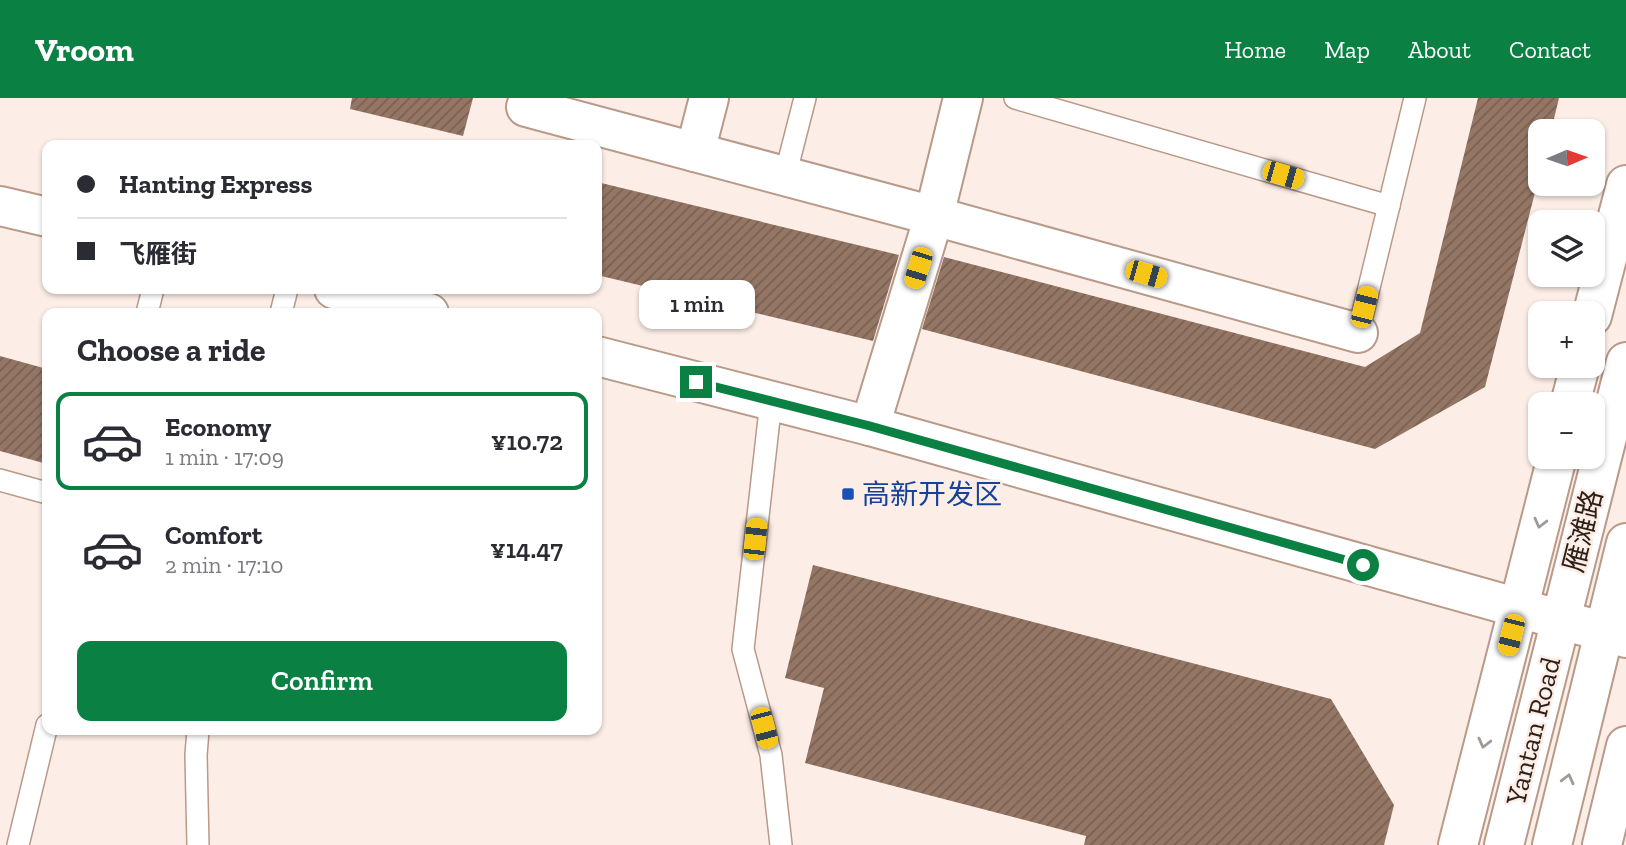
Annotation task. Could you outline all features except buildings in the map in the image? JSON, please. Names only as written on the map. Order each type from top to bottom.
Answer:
[{"type":"main road","points":[[695,152],[709,98]]},
{"type":"main road","points":[[870,426],[934,216],[963,98]]},
{"type":"main road","points":[[526,107],[581,110],[695,152],[1358,333]]},
{"type":"main road","points":[[1596,301],[1626,185]]},
{"type":"main road","points":[[0,205],[42,216]]},
{"type":"main road","points":[[354,294],[409,308]]},
{"type":"main road","points":[[602,357],[870,426],[1615,634]]},
{"type":"main road","name":"雁滩路","points":[[1562,618],[1626,362]]},
{"type":"main road","name":"Yantan Road","points":[[1458,845],[1554,469]]},
{"type":"main road","name":"雁滩路","points":[[1615,634],[1626,543]]},
{"type":"main road","name":"Yantan Road","points":[[1504,845],[1562,618]]},
{"type":"main road","name":"Yantan Road","points":[[1552,845],[1615,634]]},
{"type":"main road","points":[[1602,845],[1626,746]]},
{"type":"lane","points":[[785,176],[805,98]]},
{"type":"lane","points":[[1015,98],[1390,206]]},
{"type":"lane","points":[[1358,333],[1415,98]]},
{"type":"lane","points":[[771,401],[743,649],[771,755],[781,845]]},
{"type":"lane","points":[[0,480],[42,492]]},
{"type":"lane","points":[[18,845],[45,735]]},
{"type":"lane","points":[[198,735],[198,845]]},
{"type":"place","name":"高新开发区","points":[[848,494]]},
{"type":"route","points":[[696,382],[870,426],[1363,565]]}]
